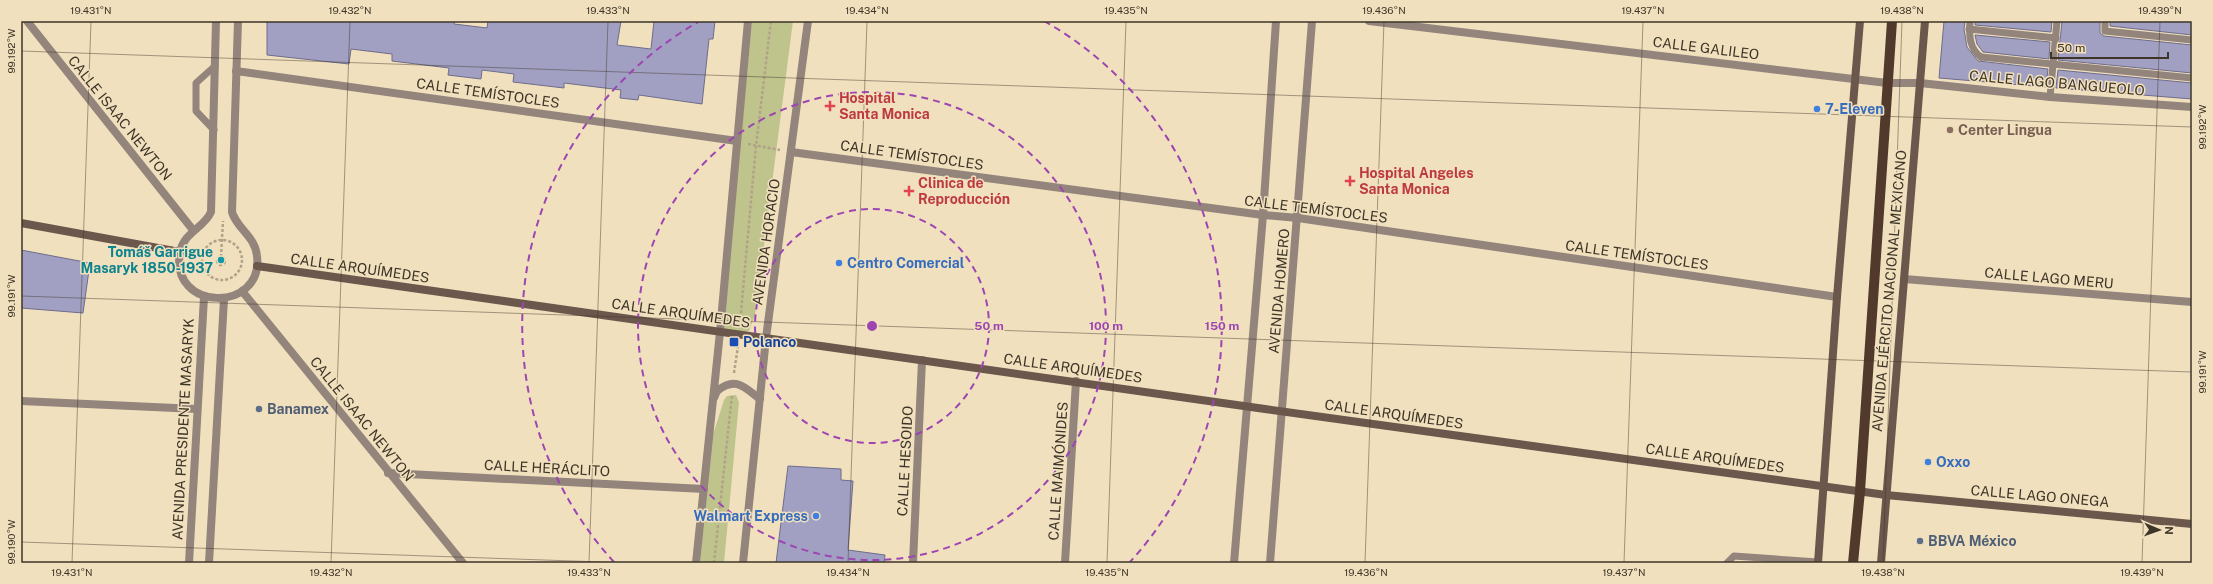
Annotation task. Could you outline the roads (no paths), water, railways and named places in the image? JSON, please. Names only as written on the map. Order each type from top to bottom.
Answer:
[{"type":"main road","points":[[1818,563],[1837,297],[1860,21]]},
{"type":"main road","name":"AVENIDA EJÉRCITO NACIONAL MEXICANO","points":[[1853,563],[1860,491],[1892,21]]},
{"type":"main road","name":"AVENIDA EJÉRCITO NACIONAL MEXICANO","points":[[1881,563],[1925,21]]},
{"type":"main road","points":[[21,223],[180,252]]},
{"type":"main road","name":"CALLE ARQUÍMEDES","points":[[257,266],[1076,381],[1247,407],[1886,495]]},
{"type":"main road","name":"CALLE LAGO ONEGA","points":[[1886,495],[2192,524]]},
{"type":"street","name":"CALLE ISAAC NEWTON","points":[[27,21],[193,230]]},
{"type":"street","points":[[216,21],[211,212],[208,219],[186,237],[180,252],[180,262],[184,279],[194,290],[204,297],[224,299],[242,291],[250,283],[257,266],[257,256],[254,244],[248,234],[235,222],[232,212],[238,21]]},
{"type":"street","points":[[696,563],[720,332],[748,21]]},
{"type":"street","name":"AVENIDA HORACIO","points":[[743,563],[766,338],[808,21]]},
{"type":"street","name":"AVENIDA HOMERO","points":[[1234,563],[1263,216],[1276,21]]},
{"type":"street","name":"AVENIDA HOMERO","points":[[1270,563],[1281,411],[1298,218],[1312,21]]},
{"type":"street","name":"CALLE GALILEO","points":[[1369,21],[1887,83],[1920,83]]},
{"type":"street","name":"CALLE TEMÍSTOCLES","points":[[236,71],[737,141]]},
{"type":"street","name":"CALLE LAGO BANGUEOLO","points":[[1920,83],[2050,97],[2192,107]]},
{"type":"street","name":"CALLE TEMÍSTOCLES","points":[[791,152],[1263,216],[1298,218],[1837,297]]},
{"type":"street","name":"CALLE LAGO MERU","points":[[1904,279],[2192,302]]},
{"type":"street","name":"CALLE ISAAC NEWTON","points":[[242,291],[388,473],[463,563]]},
{"type":"street","name":"AVENIDA PRESIDENTE MASARYK","points":[[188,563],[204,297]]},
{"type":"street","points":[[208,563],[224,299]]},
{"type":"street","name":"CALLE HESOIDO","points":[[913,563],[922,360]]},
{"type":"street","name":"CALLE MAIMÓNIDES","points":[[1065,563],[1076,381]]},
{"type":"street","points":[[713,401],[717,391],[733,383],[740,384],[760,399]]},
{"type":"street","points":[[21,401],[197,409]]},
{"type":"street","name":"CALLE HERÁCLITO","points":[[388,473],[704,489]]},
{"type":"lane","points":[[1970,21],[1969,29],[1972,48],[1975,53],[1981,57],[2192,78]]},
{"type":"lane","points":[[2050,97],[2057,21]]},
{"type":"lane","points":[[2105,21],[2104,31],[2192,40]]},
{"type":"lane","points":[[1969,29],[2056,38]]},
{"type":"lane","points":[[214,130],[196,111],[196,83],[215,66]]},
{"type":"lane","points":[[1727,563],[1734,556],[1818,563]]},
{"type":"place","name":"Hospital Santa Monica","points":[[830,106]]},
{"type":"place","name":"7-Eleven","points":[[1817,109]]},
{"type":"place","name":"Center Lingua","points":[[1950,130]]},
{"type":"place","name":"Hospital Angeles Santa Monica","points":[[1350,181]]},
{"type":"place","name":"Clinica de Reproducción","points":[[909,191]]},
{"type":"place","name":"Tomáš Garrigue Masaryk 1850-1937","points":[[221,260]]},
{"type":"place","name":"Centro Comercial","points":[[839,263]]},
{"type":"place","name":"Polanco","points":[[734,342]]},
{"type":"place","name":"Banamex","points":[[259,409]]},
{"type":"place","name":"Oxxo","points":[[1928,462]]},
{"type":"place","name":"Walmart Express","points":[[816,516]]},
{"type":"place","name":"BBVA México","points":[[1920,541]]}]
